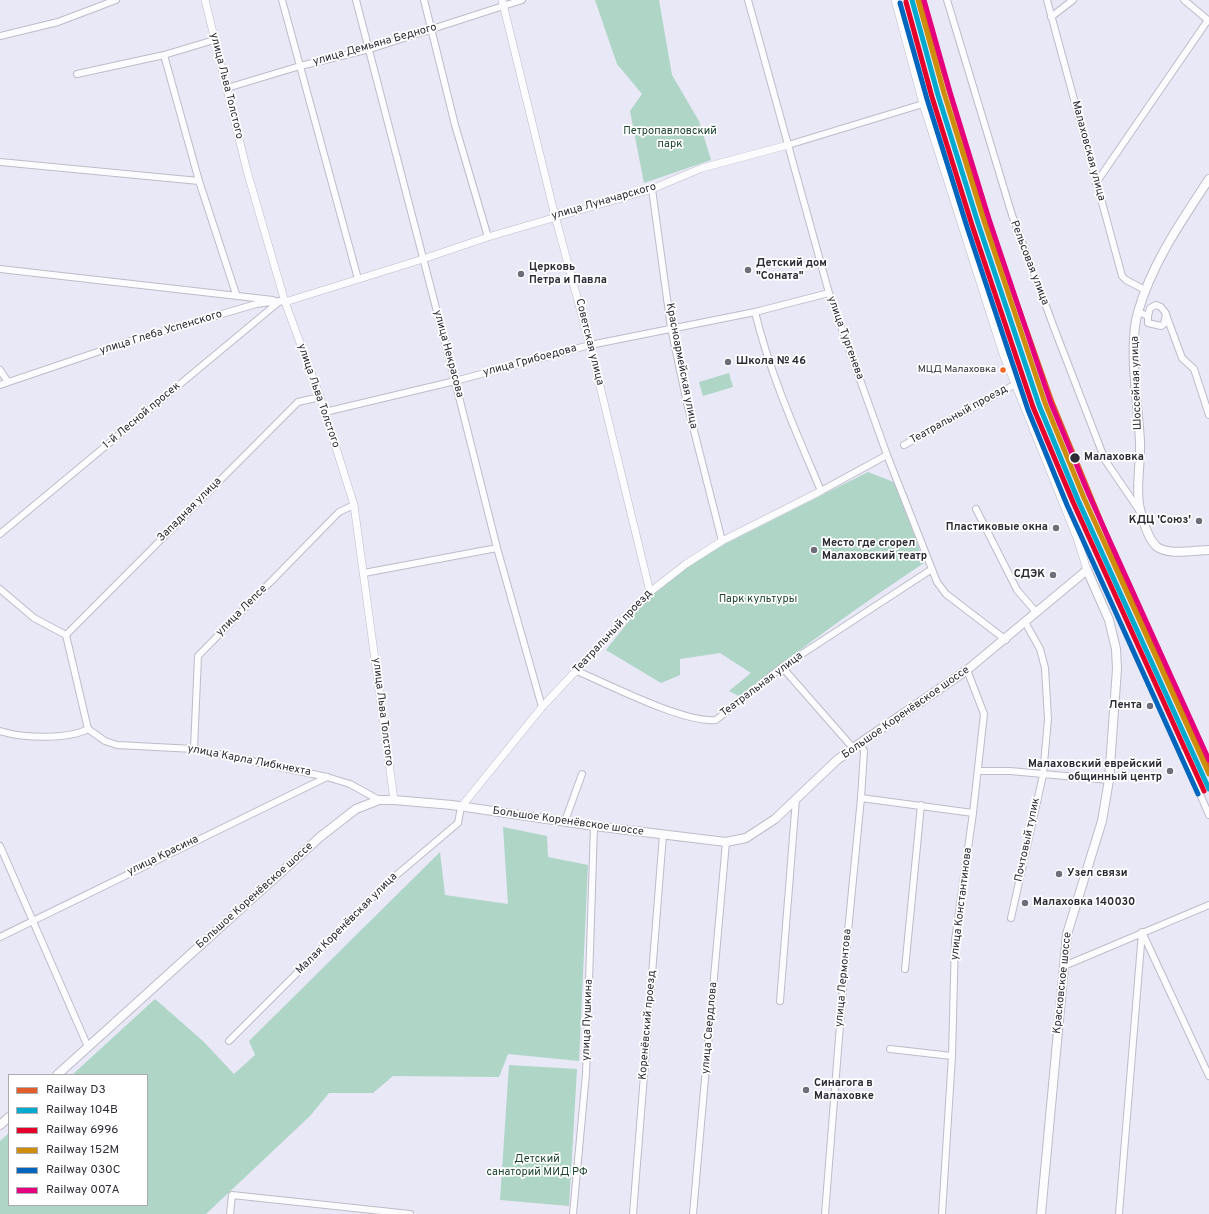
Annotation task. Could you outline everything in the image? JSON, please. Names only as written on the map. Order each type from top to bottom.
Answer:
[{"type":"main road","name":"Шоссейная улица","points":[[1209,179],[1167,244],[1146,290],[1138,312],[1135,360],[1140,441],[1138,496],[1141,513],[1153,543],[1161,550],[1171,552],[1209,550]]},
{"type":"main road","name":"Большое Коренёвское шоссе","points":[[58,1074],[320,837],[348,814],[379,800],[394,800],[461,807],[594,826],[726,842],[746,838],[775,819],[856,745],[967,670],[1006,640],[1036,612],[1087,570]]},
{"type":"main road","name":"Красковское шоссе","points":[[1041,1214],[1067,934],[1102,822],[1109,780],[1117,669],[1116,649],[1111,625],[1087,570]]},
{"type":"main road","points":[[0,1125],[8,1119]]},
{"type":"street","points":[[0,34],[58,22],[116,0]]},
{"type":"street","name":"улица Льва Толстого","points":[[205,0],[247,171],[283,301],[320,396],[354,505],[394,800]]},
{"type":"street","points":[[282,0],[358,279]]},
{"type":"street","name":"улица Некрасова","points":[[356,0],[456,381],[497,548],[542,707]]},
{"type":"street","points":[[424,0],[455,125],[488,237]]},
{"type":"street","name":"улица Демьяна Бедного","points":[[227,88],[300,66],[370,49],[431,30],[502,3],[522,0]]},
{"type":"street","name":"улица Тургенева","points":[[748,0],[829,294],[887,455],[937,582],[946,594],[1006,640]]},
{"type":"street","points":[[895,0],[923,104],[1014,385],[1077,538],[1087,570]]},
{"type":"street","name":"Рельсовая улица","points":[[948,0],[1012,215],[1050,318],[1105,460],[1141,513]]},
{"type":"street","name":"Малаховская улица","points":[[1047,0],[1122,276],[1126,280],[1146,290]]},
{"type":"street","points":[[1052,17],[1073,0]]},
{"type":"street","points":[[1096,183],[1208,20],[1184,0]]},
{"type":"street","name":"Советская улица","points":[[502,3],[555,216],[590,345],[650,592]]},
{"type":"street","points":[[77,74],[164,55],[214,40]]},
{"type":"street","points":[[164,55],[199,181],[236,294]]},
{"type":"street","name":"улица Луначарского","points":[[283,301],[423,259],[555,216],[652,189],[702,168],[788,145],[923,104]]},
{"type":"street","points":[[0,162],[199,181]]},
{"type":"street","name":"Красноармейская улица","points":[[652,189],[672,328],[687,403],[722,541]]},
{"type":"street","points":[[0,269],[236,294],[283,301]]},
{"type":"street","name":"улица Грибоедова","points":[[325,412],[456,381],[590,345],[754,312],[829,294]]},
{"type":"street","name":"улица Глеба Успенского","points":[[0,385],[127,342],[256,304],[283,301]]},
{"type":"street","name":"1-й Лесной просек","points":[[0,534],[283,301]]},
{"type":"street","points":[[1166,314],[1164,324],[1161,326],[1148,324],[1150,308],[1156,305],[1161,307],[1166,314],[1182,358],[1194,369],[1209,415]]},
{"type":"street","points":[[754,312],[762,341],[788,415],[821,491]]},
{"type":"street","points":[[1138,312],[1148,316]]},
{"type":"street","points":[[0,370],[8,382]]},
{"type":"street","name":"Театральный проезд","points":[[904,445],[1014,385]]},
{"type":"street","name":"Западная улица","points":[[66,635],[298,402],[320,396]]},
{"type":"street","name":"Театральный проезд","points":[[461,807],[542,707],[650,592],[686,564],[722,541],[821,491],[887,455]]},
{"type":"street","name":"улица Лепсе","points":[[194,749],[198,656],[339,512],[354,505]]},
{"type":"street","points":[[976,509],[1017,590],[1036,612]]},
{"type":"street","points":[[364,573],[497,548]]},
{"type":"street","name":"Театральная улица","points":[[576,671],[669,710],[707,721],[716,720],[782,667],[932,569]]},
{"type":"street","points":[[0,588],[34,618],[66,635],[88,729],[79,734],[39,736],[0,731]]},
{"type":"street","name":"Почтовый тупик","points":[[1011,918],[1042,775],[1048,719],[1045,668],[1040,649],[1025,622]]},
{"type":"street","points":[[782,667],[856,745]]},
{"type":"street","name":"улица Константинова","points":[[942,1214],[952,1056],[955,940],[973,813],[984,714],[967,670]]},
{"type":"street","name":"улица Карла Либкнехта","points":[[88,729],[105,741],[117,745],[194,749],[326,777],[350,784],[379,800]]},
{"type":"street","name":"улица Лермонтова","points":[[825,1214],[845,962],[861,798],[864,751],[856,745]]},
{"type":"street","points":[[1182,752],[1209,815]]},
{"type":"street","points":[[978,771],[1109,780]]},
{"type":"street","points":[[565,821],[582,774]]},
{"type":"street","name":"улица Красина","points":[[0,937],[326,777]]},
{"type":"street","points":[[861,798],[973,813]]},
{"type":"street","points":[[780,1001],[796,799]]},
{"type":"street","points":[[905,969],[921,805]]},
{"type":"street","name":"Малая Коренёвская улица","points":[[229,1041],[386,884],[458,823],[461,807]]},
{"type":"street","name":"улица Пушкина","points":[[573,1214],[586,1074],[594,826]]},
{"type":"street","name":"Коренёвский проезд","points":[[633,1214],[663,835]]},
{"type":"street","name":"улица Свердлова","points":[[693,1214],[726,842]]},
{"type":"street","points":[[0,846],[34,920],[88,1047]]},
{"type":"street","points":[[1064,966],[1209,905]]},
{"type":"street","points":[[1142,932],[1209,1076]]},
{"type":"street","points":[[1119,1214],[1142,932]]},
{"type":"street","points":[[890,1049],[952,1056]]},
{"type":"street","points":[[230,1214],[232,1195],[375,1212],[410,1214]]},
{"type":"green space","name":"Петропавловский парк","points":[[595,0],[659,0],[672,75],[699,121],[711,160],[644,183],[630,111],[642,94],[617,64]]},
{"type":"green space","points":[[729,373],[733,387],[703,396],[699,382]]},
{"type":"green space","name":"Парк культуры","points":[[868,472],[896,483],[924,563],[831,627],[785,661],[741,697],[729,691],[751,673],[720,653],[680,659],[680,675],[661,683],[606,650],[644,602],[678,572],[727,543]]},
{"type":"green space","points":[[503,827],[547,836],[548,857],[588,865],[579,1061],[508,1054],[499,1077],[393,1076],[373,1093],[329,1093],[310,1116],[206,1214],[0,1214],[0,1141],[8,1134],[8,1206],[148,1206],[148,1074],[73,1074],[155,999],[203,1041],[234,1074],[255,1055],[249,1041],[440,852],[445,895],[508,904]]},
{"type":"green space","name":"Детский санаторий МИД РФ","points":[[509,1065],[577,1069],[569,1206],[500,1200]]},
{"type":"rail line","name":"104В","points":[[912,0],[938,95],[978,223],[1039,405],[1078,500],[1209,789]]},
{"type":"rail line","name":"152М","points":[[918,0],[944,93],[984,221],[1045,403],[1084,498],[1209,774]]},
{"type":"rail line","name":"D3","points":[[922,0],[987,218],[1052,402],[1121,570],[1209,768]]},
{"type":"rail line","name":"007А","points":[[924,0],[950,92],[989,219],[1050,401],[1089,495],[1209,760]]},
{"type":"rail line","name":"6996","points":[[906,2],[932,97],[972,225],[1033,407],[1073,502],[1204,791]]},
{"type":"rail line","name":"030C","points":[[900,3],[927,99],[967,227],[1028,410],[1067,505],[1198,794]]},
{"type":"place","name":"Детский дом \"Соната\"","points":[[748,270]]},
{"type":"place","name":"Церковь Петра и Павла","points":[[521,274]]},
{"type":"place","name":"Школа № 46","points":[[728,362]]},
{"type":"place","name":"МЦД Малаховка","points":[[1003,370]]},
{"type":"place","name":"Малаховка","points":[[1075,458]]},
{"type":"place","name":"КДЦ 'Союз'","points":[[1199,521]]},
{"type":"place","name":"Пластиковые окна","points":[[1056,528]]},
{"type":"place","name":"Место где сгорел Малаховский театр","points":[[814,550]]},
{"type":"place","name":"СДЭК","points":[[1053,575]]},
{"type":"place","name":"Лента","points":[[1150,706]]},
{"type":"place","name":"Малаховский еврейский общинный центр","points":[[1170,771]]},
{"type":"place","name":"Узел связи","points":[[1059,874]]},
{"type":"place","name":"Малаховка 140030","points":[[1025,903]]},
{"type":"place","name":"Синагога в Малаховке","points":[[806,1090]]}]
